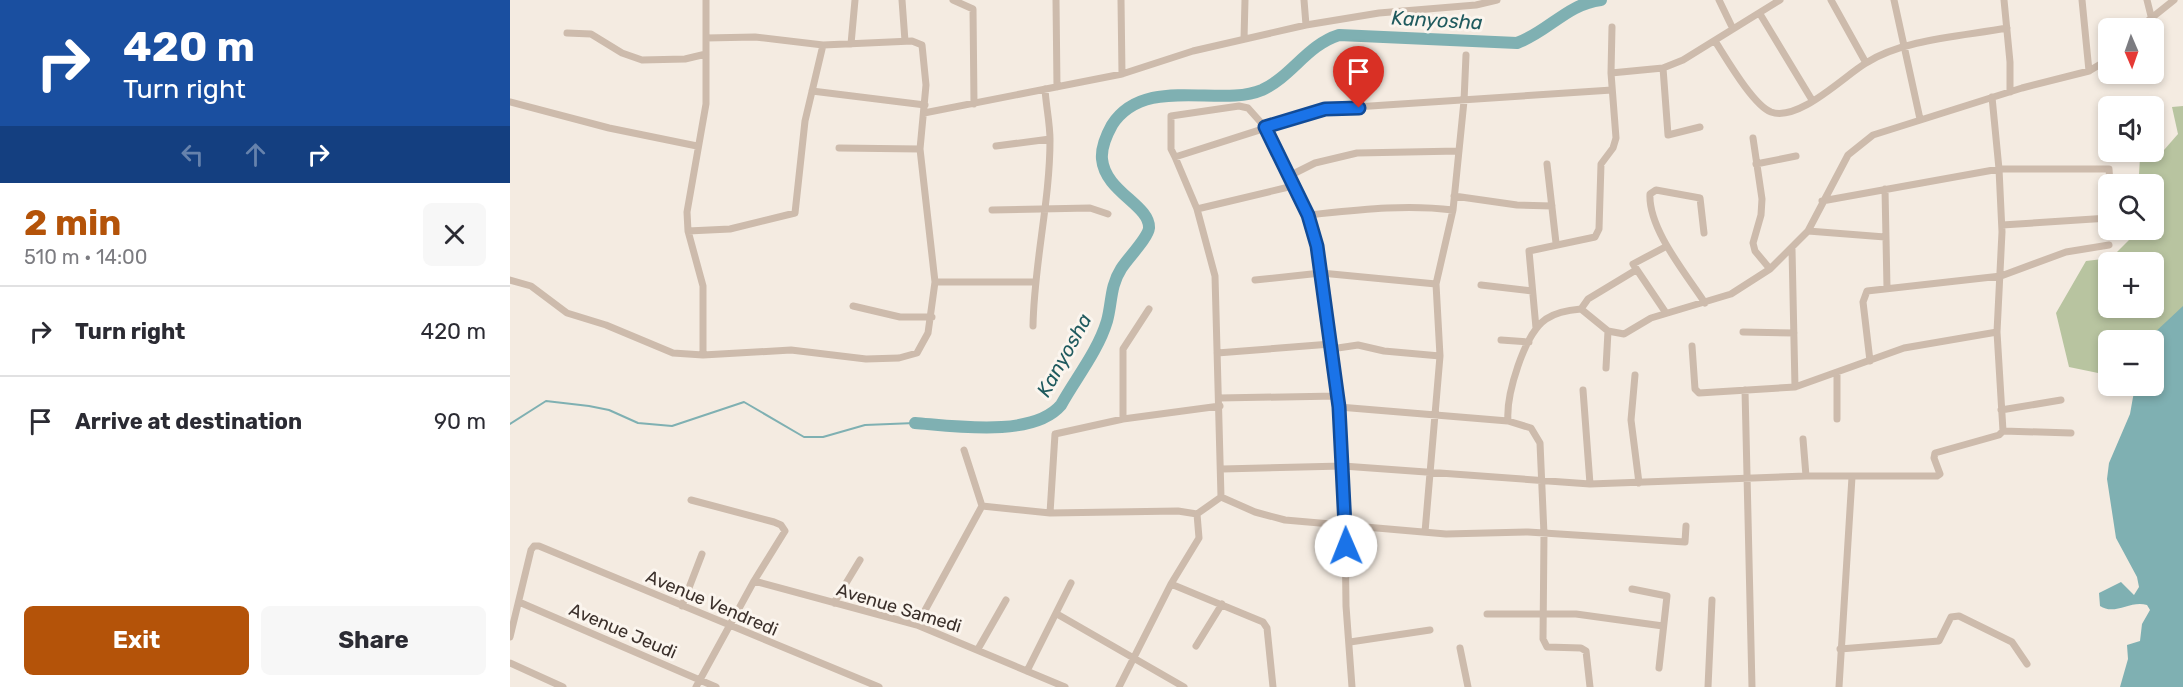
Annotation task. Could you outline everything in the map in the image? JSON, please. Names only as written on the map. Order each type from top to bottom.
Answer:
[{"type":"street","points":[[703,356],[703,286],[688,231],[687,212],[706,104],[706,0]]},
{"type":"street","points":[[851,44],[855,0]]},
{"type":"street","points":[[902,0],[904,41]]},
{"type":"street","points":[[953,0],[973,9],[974,104]]},
{"type":"street","points":[[1056,0],[1057,87]]},
{"type":"street","points":[[1121,0],[1122,74]]},
{"type":"street","points":[[1244,39],[1245,0]]},
{"type":"street","points":[[1304,0],[1306,25]]},
{"type":"street","points":[[812,91],[925,109],[974,104],[1122,74],[1244,39],[1306,25],[1379,13],[1476,5],[1497,0]]},
{"type":"street","points":[[1719,0],[1733,29]]},
{"type":"street","points":[[1611,73],[1663,68],[1683,60],[1780,0]]},
{"type":"street","points":[[1831,0],[1866,63]]},
{"type":"street","points":[[1894,0],[1920,119]]},
{"type":"street","points":[[2004,0],[2010,92]]},
{"type":"street","points":[[2082,0],[2089,71]]},
{"type":"street","points":[[2147,0],[2151,16],[2174,0]]},
{"type":"street","points":[[1760,14],[1812,100]]},
{"type":"street","points":[[1536,328],[1528,251],[1556,243],[1595,237],[1599,229],[1601,164],[1613,148],[1616,138],[1611,73],[1612,27]]},
{"type":"street","points":[[1715,41],[1760,104],[1772,112],[1794,111],[1866,63],[1904,47],[2007,28]]},
{"type":"street","points":[[567,33],[591,34],[622,53],[642,60],[685,59],[706,54]]},
{"type":"street","points":[[510,280],[531,286],[567,313],[606,325],[673,353],[703,356],[791,350],[823,352],[853,359],[909,356],[923,346],[932,317],[935,282],[920,149],[925,109],[926,69],[922,45],[904,41],[823,45],[755,37],[706,38]]},
{"type":"street","points":[[688,231],[730,229],[795,213],[802,140],[823,45]]},
{"type":"street","points":[[1425,532],[1440,356],[1436,284],[1453,210],[1464,101],[1466,55]]},
{"type":"street","points":[[1581,309],[1608,331],[1624,334],[1651,318],[1731,294],[1770,269],[1792,249],[1808,231],[1840,166],[1859,144],[1873,135],[1992,97],[2089,71],[2098,66]]},
{"type":"street","points":[[1663,68],[1668,135],[1701,127]]},
{"type":"street","points":[[1034,326],[1034,282],[1045,209],[1050,139],[1045,89]]},
{"type":"street","points":[[1175,157],[1325,109],[1612,90]]},
{"type":"street","points":[[1222,469],[1343,466],[1541,483],[1590,484],[1806,476],[1937,476],[1940,474],[1934,458],[1935,453],[2000,435],[2003,431],[1997,332],[2002,225],[2000,169],[1992,97]]},
{"type":"street","points":[[510,102],[609,128],[697,146]]},
{"type":"street","points":[[1221,497],[1215,276],[1197,209],[1171,149],[1169,125],[1171,116],[1178,113],[1239,106],[1248,108],[1265,127],[1308,215],[1321,273],[1339,407],[1343,466],[1346,606],[1352,687]]},
{"type":"street","points":[[1753,138],[1761,210],[1753,243],[1755,251],[1770,269]]},
{"type":"street","points":[[996,146],[1050,139]]},
{"type":"street","points":[[839,148],[920,149]]},
{"type":"street","points":[[1289,176],[1316,163],[1357,153],[1459,151]]},
{"type":"street","points":[[1756,164],[1796,156]]},
{"type":"street","points":[[1547,164],[1556,243]]},
{"type":"street","points":[[1822,201],[2000,169],[2109,169],[2109,174]]},
{"type":"street","points":[[1197,209],[1293,186]]},
{"type":"street","points":[[1885,189],[1887,288]]},
{"type":"street","points":[[1704,233],[1700,198],[1653,191],[1650,197],[1654,215],[1667,246],[1706,303]]},
{"type":"street","points":[[1454,196],[1517,205],[1552,206]]},
{"type":"street","points":[[1308,215],[1391,207],[1423,206],[1453,210]]},
{"type":"street","points":[[992,210],[1090,208],[1108,214]]},
{"type":"street","points":[[2002,225],[2098,219]]},
{"type":"street","points":[[1808,231],[1885,237]]},
{"type":"street","points":[[1870,361],[1863,295],[1867,291],[2001,276],[2066,252],[2109,245]]},
{"type":"street","points":[[1666,313],[1636,270],[1634,261],[1667,246]]},
{"type":"street","points":[[1792,249],[1795,387]]},
{"type":"street","points":[[1508,421],[1509,396],[1536,328],[1557,313],[1581,309],[1588,298],[1636,270]]},
{"type":"street","points":[[1255,280],[1321,273],[1436,284]]},
{"type":"street","points":[[935,282],[1034,282]]},
{"type":"street","points":[[1480,285],[1532,291]]},
{"type":"street","points":[[854,306],[900,317],[932,317]]},
{"type":"street","points":[[1123,419],[1123,349],[1149,309]]},
{"type":"street","points":[[1606,368],[1608,331]]},
{"type":"street","points":[[1743,332],[1794,333]]},
{"type":"street","points":[[1692,346],[1696,392],[1745,390],[1795,387],[1904,348],[1997,332]]},
{"type":"street","points":[[1501,340],[1529,342]]},
{"type":"street","points":[[1217,353],[1358,345],[1384,351],[1440,356]]},
{"type":"street","points":[[1837,373],[1837,418]]},
{"type":"street","points":[[1635,375],[1631,420],[1639,483]]},
{"type":"street","points":[[1583,390],[1590,484]]},
{"type":"street","points":[[1745,390],[1752,687]]},
{"type":"street","points":[[1050,513],[1055,434],[1219,402],[1337,396]]},
{"type":"street","points":[[2001,410],[2061,400]]},
{"type":"street","points":[[1339,407],[1523,423],[1537,435],[1544,534],[1544,644],[1549,647],[1581,648],[1586,651],[1590,687]]},
{"type":"street","points":[[2003,431],[2071,434]]},
{"type":"street","points":[[1803,439],[1806,476]]},
{"type":"street","points":[[917,625],[982,506],[964,450]]},
{"type":"street","points":[[1839,687],[1840,649],[1847,591],[1852,477]]},
{"type":"street","points":[[1221,497],[1255,512],[1286,520],[1425,532],[1464,534],[1528,532],[1685,542],[1686,526]]},
{"type":"street","points":[[982,506],[1050,513],[1178,511],[1197,514],[1221,497]]},
{"type":"street","points":[[691,500],[781,525],[785,531],[728,626],[696,687]]},
{"type":"street","points":[[1119,687],[1171,584],[1199,538],[1197,514]]},
{"type":"street","name":"Avenue Vendredi","points":[[519,602],[534,546],[545,547],[728,626],[879,687]]},
{"type":"street","points":[[682,606],[702,554]]},
{"type":"street","points":[[834,603],[860,560]]},
{"type":"street","name":"Avenue Samedi","points":[[754,581],[917,625],[1065,687]]},
{"type":"street","points":[[1028,671],[1071,583]]},
{"type":"street","points":[[1171,584],[1259,620],[1267,628],[1273,687]]},
{"type":"street","points":[[1632,589],[1666,596],[1659,668]]},
{"type":"street","points":[[978,649],[1006,600]]},
{"type":"street","points":[[1708,687],[1712,600]]},
{"type":"street","points":[[510,638],[519,602]]},
{"type":"street","name":"Avenue Jeudi","points":[[519,602],[716,687]]},
{"type":"street","points":[[1196,646],[1222,604]]},
{"type":"street","points":[[1057,614],[1184,687]]},
{"type":"street","points":[[1487,614],[1576,614],[1663,626]]},
{"type":"street","points":[[1840,649],[1939,641],[1951,617],[1959,615],[2012,642],[2027,664]]},
{"type":"street","points":[[1350,642],[1430,630]]},
{"type":"street","points":[[1460,648],[1468,687]]},
{"type":"street","points":[[510,663],[563,687]]},
{"type":"green space","points":[[2183,106],[2183,324],[2164,334],[2164,330],[2098,330],[2098,373],[2069,367],[2056,313],[2086,261],[2098,260],[2098,318],[2164,318],[2164,252],[2117,252],[2129,240],[2164,240],[2164,174],[2139,174],[2140,162],[2164,162],[2164,150],[2178,134],[2172,107]]},
{"type":"water","points":[[2183,306],[2183,687],[2120,687],[2128,659],[2127,645],[2140,641],[2142,624],[2150,610],[2147,605],[2141,604],[2117,609],[2106,609],[2100,606],[2099,593],[2121,582],[2134,595],[2139,587],[2137,577],[2116,538],[2107,479],[2109,463],[2130,414],[2133,396],[2164,396],[2164,330],[2157,330]]},
{"type":"waterway","name":"Kanyosha","points":[[915,423],[992,428],[1013,426],[1032,422],[1048,415],[1061,405],[1103,332],[1117,275],[1149,228],[1142,212],[1111,180],[1102,159],[1106,137],[1112,125],[1126,110],[1143,101],[1163,96],[1245,95],[1262,90],[1282,77],[1308,53],[1339,35],[1517,43],[1568,12],[1601,0]]},
{"type":"waterway","name":"Kanyosha","points":[[510,424],[546,401],[609,410],[638,423],[672,426],[744,402],[804,437],[823,437],[865,425],[915,423]]},
{"type":"route","points":[[1346,546],[1339,407],[1317,246],[1308,215],[1265,127],[1325,109],[1359,108]]}]
